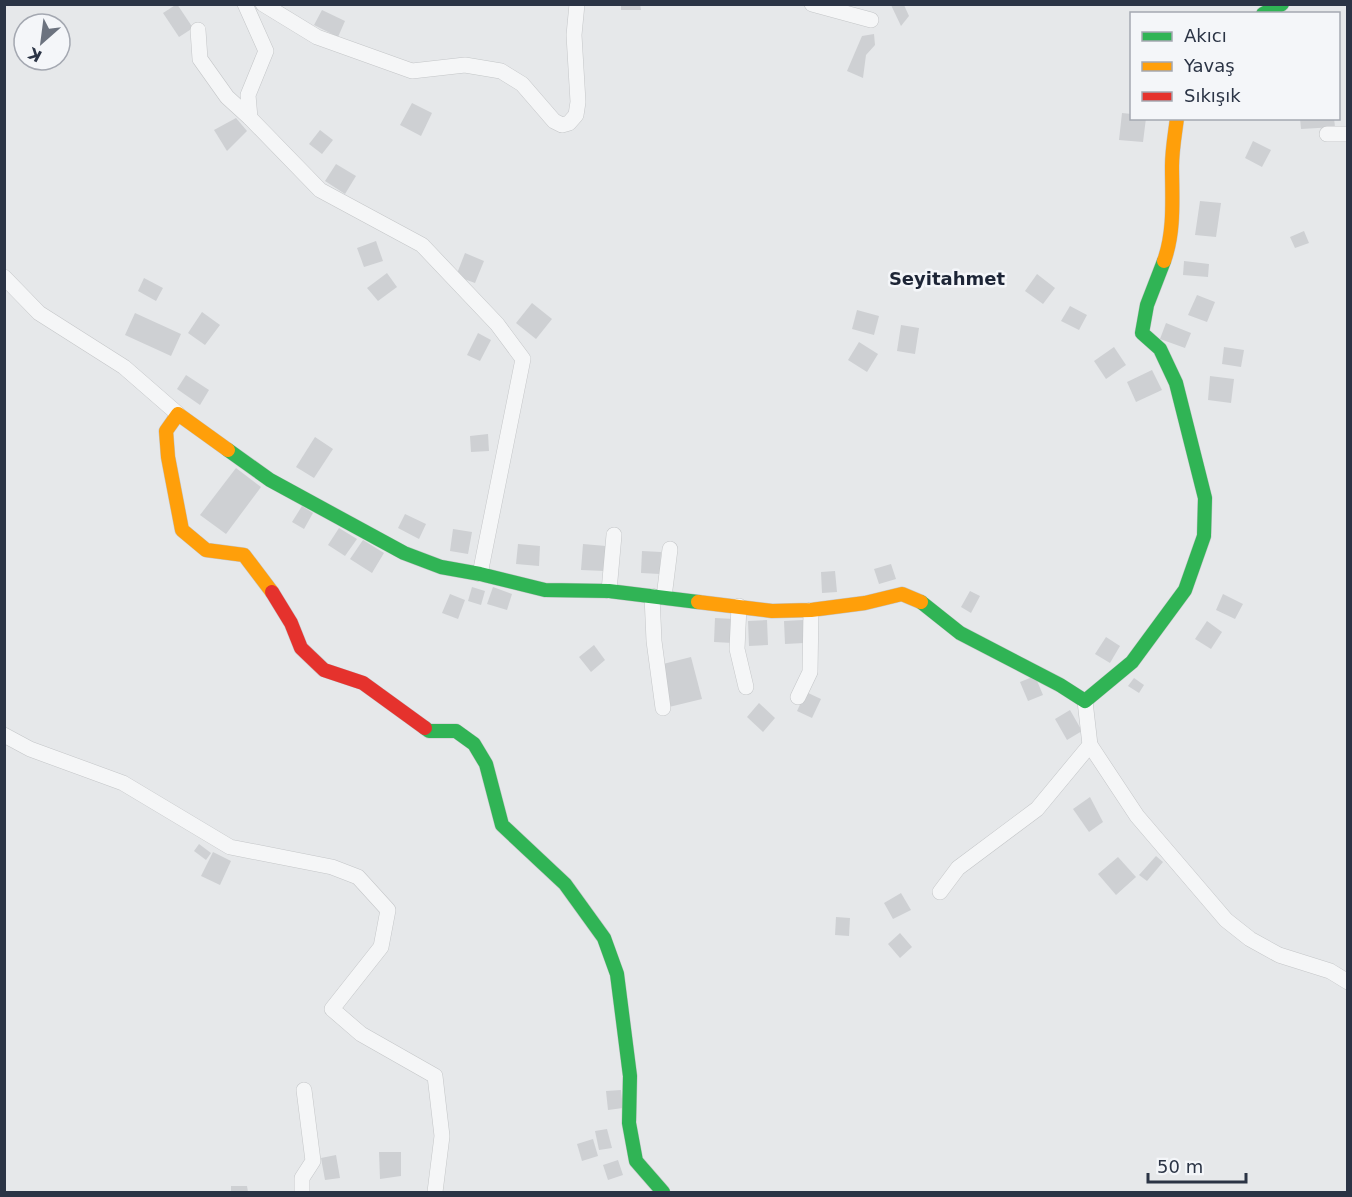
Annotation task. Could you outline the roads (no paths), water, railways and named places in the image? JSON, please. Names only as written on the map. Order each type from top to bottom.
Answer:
[{"type":"street","points":[[245,4],[267,51],[248,95],[250,118]]},
{"type":"street","points":[[263,4],[317,37],[412,71],[465,65],[501,71],[522,84],[554,121],[562,125],[569,123],[576,115],[578,102],[574,35],[578,4]]},
{"type":"street","points":[[812,4],[871,20]]},
{"type":"street","points":[[1267,12],[1282,4]]},
{"type":"street","points":[[198,30],[200,59],[227,98],[250,118],[320,190],[422,244],[497,324],[523,359],[480,574]]},
{"type":"street","points":[[1085,701],[1132,662],[1185,590],[1204,536],[1205,498],[1176,383],[1160,349],[1142,333],[1147,305],[1168,248],[1177,120]]},
{"type":"street","points":[[1327,134],[1347,134]]},
{"type":"street","points":[[4,277],[39,313],[124,367],[178,414],[270,480],[404,553],[441,567],[545,590],[609,591],[772,611],[811,610],[864,603],[902,594],[924,603],[960,633],[1060,685],[1085,701]]},
{"type":"street","points":[[178,414],[166,431],[168,457],[182,530],[206,550],[244,555],[267,583],[291,623],[301,648],[324,670],[363,683],[429,731],[456,731],[474,744],[486,764],[502,825],[530,854],[565,884],[604,938],[617,974],[630,1076],[629,1123],[636,1161],[663,1192]]},
{"type":"street","points":[[609,591],[614,535]]},
{"type":"street","points":[[663,708],[654,641],[658,597],[670,549]]},
{"type":"street","points":[[739,606],[737,649],[746,687]]},
{"type":"street","points":[[798,697],[810,672],[811,610]]},
{"type":"street","points":[[1085,701],[1090,745],[1137,816],[1226,920],[1250,939],[1280,955],[1330,971],[1347,982]]},
{"type":"street","points":[[4,735],[30,749],[123,783],[230,847],[332,867],[358,877],[388,910],[381,947],[332,1009],[361,1034],[435,1076],[442,1136],[435,1192]]},
{"type":"street","points":[[940,892],[958,868],[1037,809],[1090,745]]},
{"type":"street","points":[[302,1192],[302,1178],[314,1161],[304,1090]]},
{"type":"district","name":"Seyitahmet","points":[[947,279]]}]
